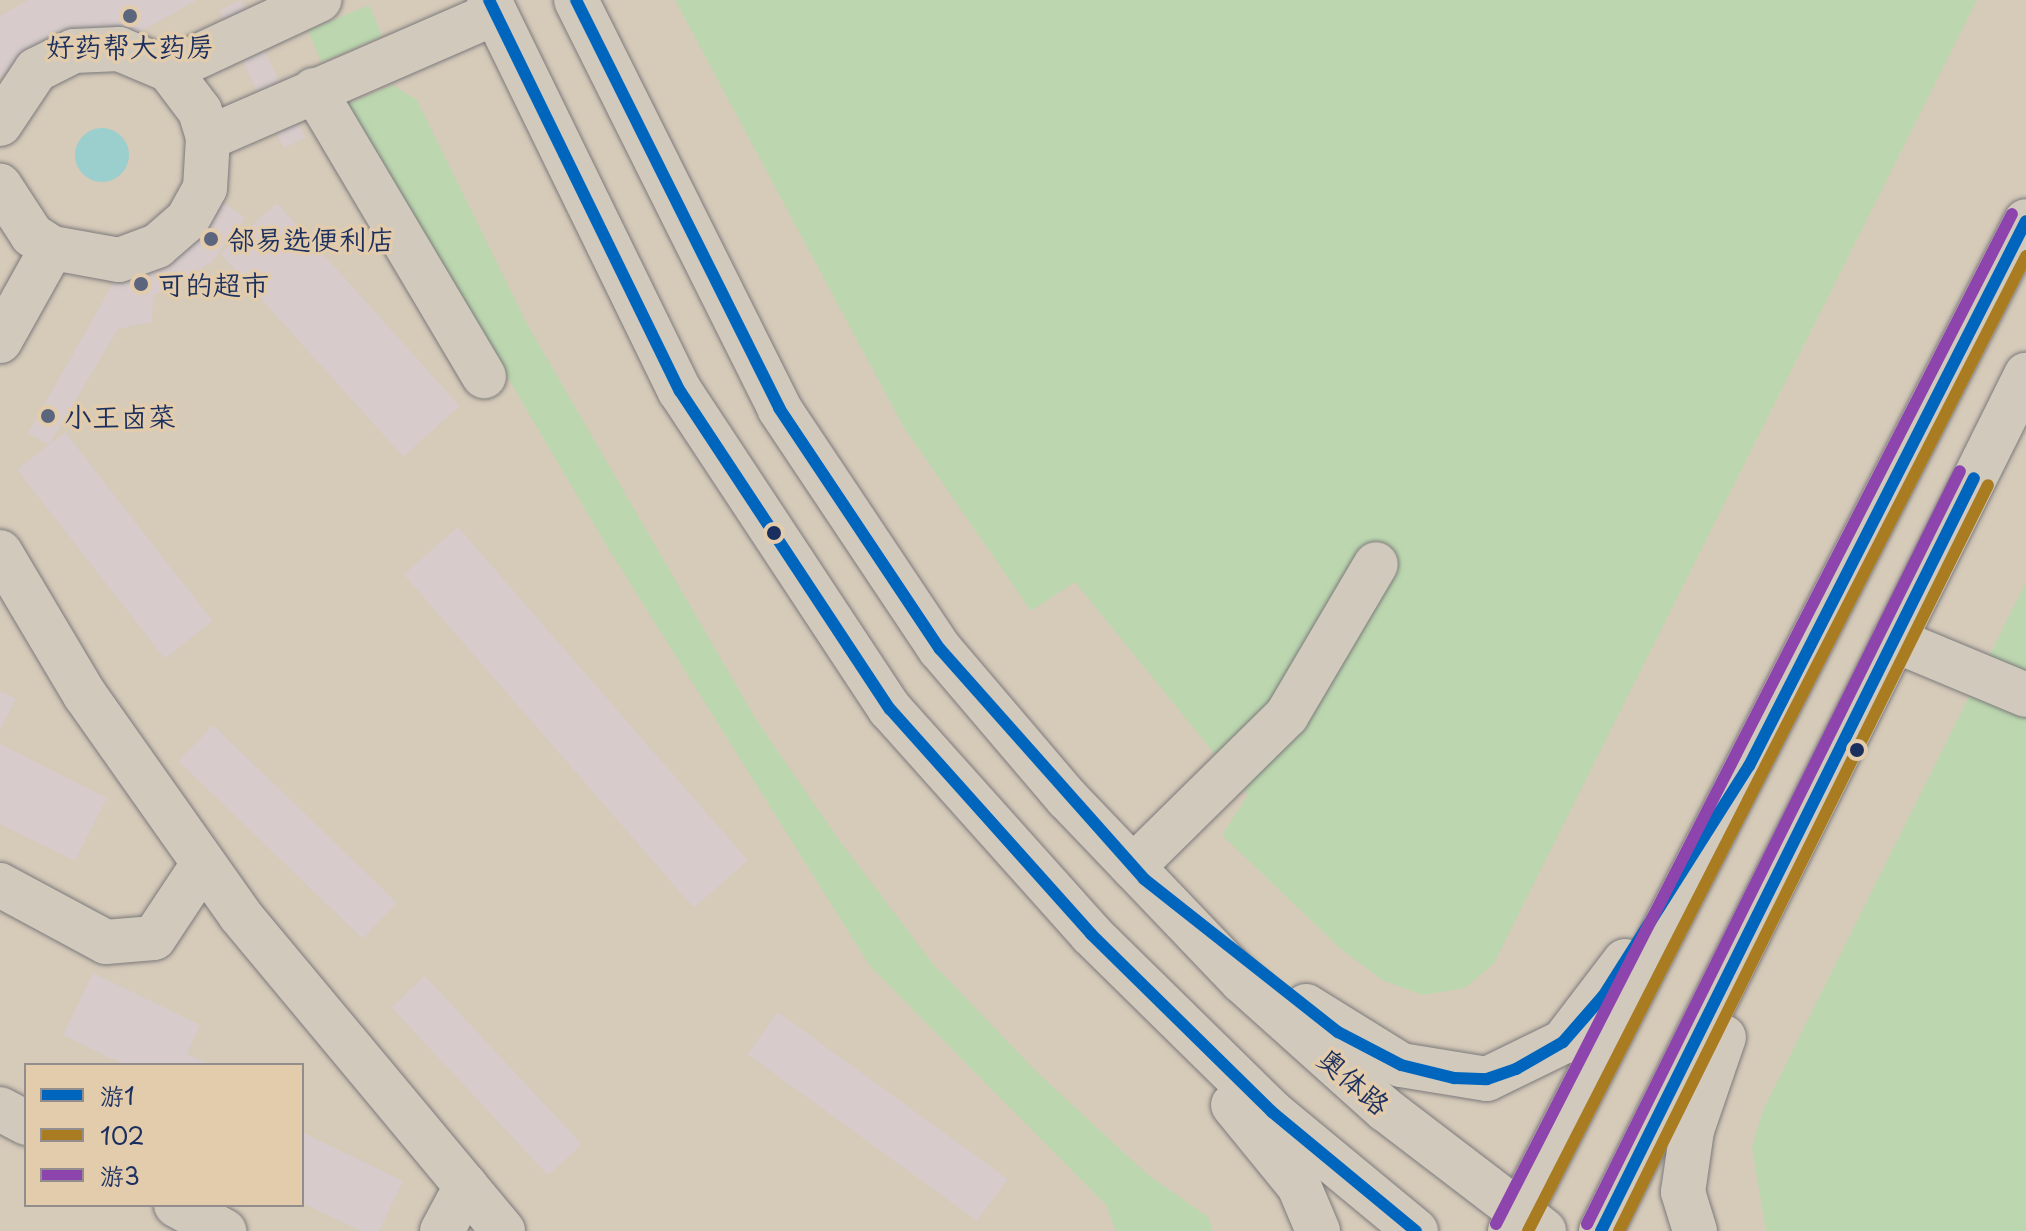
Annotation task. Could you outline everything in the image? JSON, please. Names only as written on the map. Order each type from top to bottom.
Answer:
[{"type":"main road","points":[[169,70],[276,9],[319,0]]},
{"type":"main road","name":"奥体路","points":[[576,0],[779,408],[864,543],[940,649],[1138,873],[1242,981],[1386,1110],[1525,1225]]},
{"type":"main road","points":[[208,138],[492,7],[680,391],[779,549],[890,709],[1091,934],[1299,1186],[1318,1231]]},
{"type":"main road","points":[[0,124],[27,77],[74,51],[119,49],[169,70],[200,111],[208,138],[205,188],[169,239],[119,260],[52,248],[32,235],[0,186]]},
{"type":"main road","points":[[314,90],[484,376]]},
{"type":"main road","points":[[1525,1225],[1749,766],[2026,221]]},
{"type":"main road","points":[[0,341],[52,248]]},
{"type":"main road","points":[[1601,1231],[2026,375]]},
{"type":"main road","points":[[0,552],[85,695],[203,864],[503,1231]]},
{"type":"main road","points":[[1376,564],[1287,715],[1138,873],[1338,1032],[1401,1065],[1487,1079],[1563,1042],[1604,995],[1749,766]]},
{"type":"main road","points":[[1894,640],[2026,695]]},
{"type":"main road","points":[[1695,1231],[1683,1192],[1692,1130],[1810,808]]},
{"type":"main road","points":[[0,885],[106,942],[154,938],[203,864]]},
{"type":"main road","points":[[1091,934],[1272,1112],[1416,1231]]},
{"type":"main road","points":[[0,1109],[24,1122]]},
{"type":"main road","points":[[442,1231],[466,1186]]},
{"type":"main road","points":[[180,1207],[224,1231]]},
{"type":"green space","points":[[675,0],[1977,0],[1494,963],[1465,988],[1423,995],[1382,980],[1341,949],[1222,835],[1248,795],[1075,582],[1031,611],[903,426]]},
{"type":"green space","points":[[369,5],[382,36],[322,62],[308,31]]},
{"type":"green space","points":[[393,85],[417,100],[527,324],[757,721],[837,837],[933,964],[1038,1073],[1148,1175],[1208,1217],[1213,1231],[1116,1231],[1106,1205],[870,966],[608,548],[347,104]]},
{"type":"green space","points":[[2026,582],[2026,1231],[1766,1231],[1752,1148],[1763,1110]]},
{"type":"water","points":[[102,128],[121,136],[129,155],[121,174],[102,182],[83,174],[75,155],[83,136]]},
{"type":"building","points":[[28,0],[197,0],[140,32],[113,30],[27,54],[0,78],[0,16]]},
{"type":"building","points":[[241,0],[305,138],[283,148],[219,10]]},
{"type":"building","points":[[223,202],[245,218],[212,262],[153,296],[152,322],[118,329],[49,445],[28,433],[119,273],[194,240]]},
{"type":"building","points":[[277,203],[460,406],[403,457],[221,254]]},
{"type":"building","points":[[65,432],[213,621],[165,659],[17,470]]},
{"type":"building","points":[[458,527],[748,861],[694,908],[404,574]]},
{"type":"building","points":[[0,691],[16,699],[0,730]]},
{"type":"building","points":[[213,725],[397,903],[362,939],[178,761]]},
{"type":"building","points":[[0,744],[107,798],[75,861],[0,824]]},
{"type":"building","points":[[93,973],[200,1025],[187,1054],[206,1063],[121,1063],[63,1035]]},
{"type":"building","points":[[425,976],[582,1144],[548,1176],[391,1007]]},
{"type":"building","points":[[778,1012],[1008,1179],[977,1221],[747,1054]]},
{"type":"building","points":[[304,1133],[403,1181],[379,1231],[361,1231],[304,1204]]},
{"type":"transit line","name":"游1","points":[[489,0],[680,391],[890,709],[1091,934],[1272,1112],[1416,1231]]},
{"type":"transit line","name":"游1","points":[[576,0],[779,408],[940,649],[1144,879],[1338,1032],[1401,1065],[1454,1078],[1487,1079],[1516,1069],[1563,1042],[1604,995],[1749,766],[2026,221]]},
{"type":"transit line","name":"游3","points":[[1496,1224],[2012,214]]},
{"type":"transit line","name":"102","points":[[1528,1231],[2026,256]]},
{"type":"transit line","name":"游3","points":[[1587,1224],[1960,471]]},
{"type":"transit line","name":"游1","points":[[1601,1231],[1974,478]]},
{"type":"transit line","name":"102","points":[[1619,1231],[1988,485]]},
{"type":"place","name":"好药帮大药房","points":[[130,16]]},
{"type":"place","name":"邻易选便利店","points":[[211,239]]},
{"type":"place","name":"可的超市","points":[[141,284]]},
{"type":"place","name":"小王卤菜","points":[[48,416]]}]
